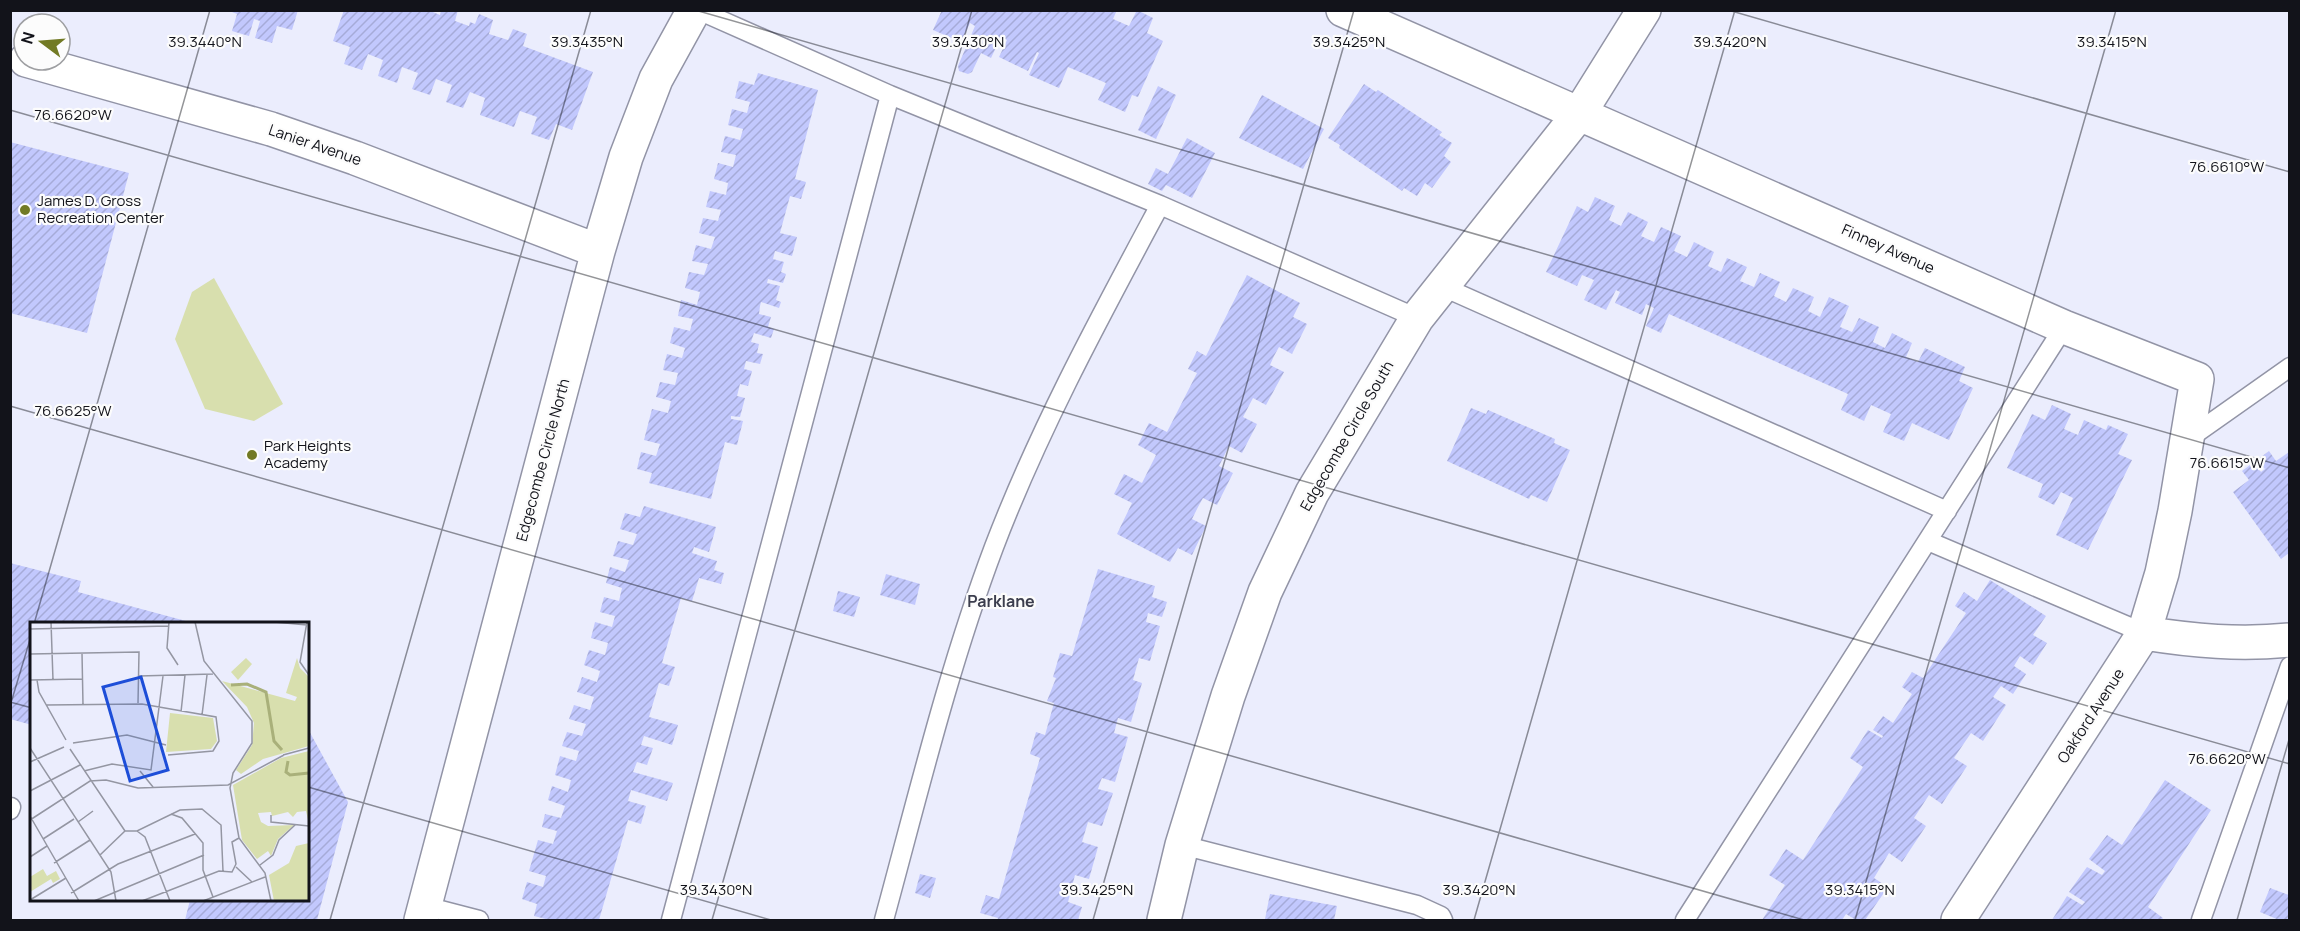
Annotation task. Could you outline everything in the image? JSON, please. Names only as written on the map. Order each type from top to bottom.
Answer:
[{"type":"street","name":"Edgecombe Circle North","points":[[423,914],[598,251],[626,157],[656,79],[696,10]]},
{"type":"street","name":"Finney Avenue","points":[[1342,10],[2064,327],[2197,379],[2162,573],[2144,633]]},
{"type":"street","name":"Edgecombe Circle South","points":[[1164,921],[1182,844],[1228,696],[1265,592],[1312,493],[1417,318],[1580,114],[1644,10]]},
{"type":"street","name":"Lanier Avenue","points":[[68,72],[271,129],[355,158],[598,251]]},
{"type":"street","points":[[2144,633],[2203,642],[2254,644],[2289,640]]},
{"type":"street","name":"Oakford Avenue","points":[[1958,921],[2144,633]]},
{"type":"lane","points":[[696,10],[890,95],[1160,205],[1417,318]]},
{"type":"lane","points":[[671,921],[890,95]]},
{"type":"lane","points":[[884,921],[956,656],[994,546],[1035,450],[1092,330],[1160,205]]},
{"type":"lane","points":[[1441,286],[1947,511]]},
{"type":"lane","points":[[1685,921],[2064,327]]},
{"type":"lane","points":[[2187,439],[2289,368]]},
{"type":"lane","points":[[1928,541],[2144,633]]},
{"type":"lane","points":[[2200,921],[2289,666]]},
{"type":"lane","points":[[1182,844],[1417,905],[1441,916],[1443,921]]},
{"type":"lane","points":[[423,914],[479,921]]},
{"type":"green space","points":[[214,278],[283,404],[254,421],[205,409],[175,339],[192,292]]},
{"type":"building","points":[[227,10],[298,10],[292,30],[277,26],[272,43],[255,38],[260,21],[254,19],[249,36],[232,31],[237,14]]},
{"type":"building","points":[[344,10],[428,10],[440,15],[441,10],[458,10],[455,21],[469,26],[470,22],[475,24],[479,14],[493,20],[489,34],[508,40],[513,29],[527,34],[523,46],[593,72],[572,130],[556,124],[549,140],[531,134],[537,117],[520,111],[514,127],[480,115],[485,98],[470,92],[463,108],[446,102],[452,85],[436,79],[430,95],[412,89],[418,73],[402,67],[397,83],[378,76],[383,60],[368,54],[362,70],[344,64],[350,47],[333,41]]},
{"type":"building","points":[[942,10],[1117,10],[1113,19],[1129,26],[1137,10],[1153,18],[1147,33],[1163,41],[1138,97],[1132,95],[1125,112],[1098,100],[1106,83],[1068,67],[1059,88],[1029,75],[1039,53],[1037,52],[1028,71],[999,57],[1007,40],[1001,37],[991,58],[981,53],[972,72],[968,74],[959,71],[958,66],[975,26],[970,23],[961,42],[933,30]]},
{"type":"building","points":[[758,73],[818,90],[795,179],[806,182],[801,199],[790,196],[780,233],[797,237],[792,256],[775,251],[773,259],[784,262],[781,272],[786,274],[783,283],[768,279],[767,283],[780,286],[776,300],[781,302],[779,308],[761,302],[760,306],[759,314],[771,317],[768,327],[774,329],[771,338],[754,333],[751,342],[759,344],[757,353],[763,354],[760,364],[746,361],[744,369],[752,371],[748,386],[740,384],[737,396],[745,398],[740,417],[731,416],[731,419],[743,421],[737,445],[725,442],[711,499],[649,483],[652,473],[637,469],[641,452],[656,456],[660,444],[644,440],[652,409],[668,413],[671,401],[656,397],[660,382],[675,385],[678,373],[663,370],[667,354],[682,358],[685,348],[670,343],[674,327],[690,331],[693,319],[678,316],[681,300],[697,305],[700,292],[685,288],[689,272],[704,275],[708,264],[692,261],[696,245],[711,249],[715,237],[699,233],[703,218],[718,221],[721,210],[706,207],[710,191],[726,195],[728,183],[714,179],[718,163],[733,167],[736,155],[721,152],[725,136],[740,140],[743,129],[728,125],[732,109],[747,113],[750,102],[735,98],[739,81],[754,85]]},
{"type":"building","points":[[1364,84],[1376,92],[1378,90],[1442,132],[1439,135],[1452,143],[1444,156],[1451,162],[1432,188],[1425,183],[1417,196],[1404,188],[1402,191],[1328,138]]},
{"type":"building","points":[[1158,86],[1176,95],[1156,139],[1138,130]]},
{"type":"building","points":[[1262,95],[1324,129],[1303,169],[1239,138]]},
{"type":"building","points":[[1187,138],[1215,153],[1192,198],[1166,185],[1162,191],[1148,184],[1156,168],[1168,174]]},
{"type":"building","points":[[10,142],[129,173],[87,333],[10,313]]},
{"type":"building","points":[[1595,197],[1615,206],[1609,220],[1621,226],[1628,212],[1648,222],[1641,236],[1654,242],[1661,227],[1681,236],[1674,251],[1687,257],[1694,242],[1714,252],[1708,266],[1721,272],[1727,258],[1747,267],[1740,281],[1754,287],[1760,273],[1780,282],[1774,296],[1786,302],[1793,288],[1814,297],[1808,311],[1820,317],[1829,297],[1849,306],[1840,327],[1852,332],[1859,318],[1879,327],[1873,342],[1885,348],[1892,333],[1912,343],[1906,357],[1918,362],[1925,348],[1965,367],[1959,381],[1973,388],[1949,440],[1912,423],[1904,441],[1883,432],[1891,414],[1871,405],[1864,421],[1841,410],[1848,394],[1669,314],[1661,333],[1646,326],[1654,308],[1646,304],[1642,315],[1615,303],[1620,292],[1616,290],[1606,310],[1584,300],[1594,280],[1582,275],[1577,286],[1546,272],[1577,206],[1588,212]]},
{"type":"building","points":[[1247,275],[1300,303],[1293,317],[1307,324],[1292,354],[1279,347],[1274,356],[1270,365],[1284,372],[1266,405],[1253,398],[1243,417],[1257,424],[1242,453],[1229,446],[1219,466],[1233,473],[1217,505],[1203,498],[1192,519],[1206,526],[1192,555],[1178,548],[1170,562],[1117,534],[1132,503],[1114,494],[1124,474],[1142,483],[1156,455],[1138,445],[1149,423],[1167,432],[1197,373],[1188,369],[1197,351],[1206,356]]},
{"type":"building","points":[[2052,405],[2071,414],[2064,429],[2078,435],[2084,420],[2106,430],[2108,425],[2128,434],[2118,454],[2132,460],[2088,550],[2056,535],[2073,498],[2061,492],[2054,505],[2038,497],[2043,484],[2007,468],[2032,414],[2045,420]]},
{"type":"building","points":[[1471,408],[1486,414],[1488,410],[1555,439],[1554,443],[1570,450],[1547,502],[1531,495],[1529,499],[1447,461]]},
{"type":"building","points":[[2269,451],[2276,461],[2289,452],[2289,553],[2281,559],[2233,492],[2249,480],[2242,471],[2254,462],[2261,472],[2265,469],[2257,460]]},
{"type":"building","points":[[644,506],[716,527],[709,552],[694,547],[692,553],[717,561],[714,570],[724,573],[721,584],[699,578],[692,601],[681,598],[662,663],[675,667],[669,686],[659,683],[649,717],[678,725],[672,745],[644,736],[641,745],[653,748],[647,765],[637,762],[633,772],[673,783],[667,801],[631,790],[628,801],[646,806],[641,824],[628,820],[599,920],[550,920],[534,916],[537,904],[522,899],[527,882],[543,887],[546,876],[529,871],[538,840],[553,844],[557,831],[542,827],[545,814],[561,818],[565,806],[548,800],[552,786],[568,792],[571,780],[555,775],[560,756],[576,761],[579,751],[562,746],[567,732],[582,736],[586,724],[569,719],[574,705],[590,710],[594,697],[577,692],[582,677],[597,682],[600,671],[584,665],[589,650],[605,655],[608,643],[591,638],[595,622],[612,627],[615,616],[600,612],[604,597],[619,601],[622,588],[606,583],[610,567],[625,572],[629,560],[613,556],[618,541],[633,545],[637,534],[620,529],[625,513],[640,517]]},
{"type":"building","points":[[10,563],[81,581],[78,592],[190,622],[30,622],[30,724],[10,719]]},
{"type":"building","points":[[1098,569],[1155,586],[1152,597],[1167,602],[1162,617],[1148,613],[1146,622],[1160,626],[1150,661],[1139,658],[1133,680],[1142,683],[1131,722],[1118,718],[1114,733],[1128,737],[1115,782],[1102,778],[1098,789],[1113,793],[1102,826],[1088,822],[1082,842],[1098,847],[1089,879],[1075,875],[1068,902],[1082,907],[1078,920],[997,920],[998,918],[980,913],[986,895],[999,899],[1040,758],[1030,754],[1036,732],[1045,735],[1054,703],[1047,701],[1056,678],[1053,677],[1060,653],[1072,656]]},
{"type":"building","points":[[886,574],[920,584],[915,605],[880,595]]},
{"type":"building","points":[[1990,580],[2046,616],[2033,635],[2047,643],[2033,665],[2020,656],[2014,666],[2026,674],[2013,694],[2001,686],[1993,697],[2006,705],[1983,741],[1971,733],[1954,758],[1967,766],[1942,804],[1929,795],[1914,818],[1926,826],[1902,862],[1889,853],[1874,878],[1888,887],[1865,920],[1856,920],[1846,914],[1842,920],[1762,920],[1785,885],[1769,875],[1786,849],[1803,860],[1863,767],[1850,758],[1868,730],[1882,738],[1883,736],[1873,730],[1883,716],[1893,723],[1912,694],[1902,687],[1912,672],[1923,678],[1966,613],[1955,606],[1964,592],[1977,601]]},
{"type":"building","points":[[838,591],[860,597],[854,617],[833,611]]},
{"type":"building","points":[[309,731],[348,802],[317,920],[185,920],[190,901],[309,901]]},
{"type":"building","points":[[2165,780],[2211,810],[2148,907],[2163,918],[2161,920],[2052,920],[2067,896],[2082,905],[2085,902],[2069,892],[2087,867],[2102,875],[2105,871],[2089,859],[2107,835],[2122,845]]},
{"type":"building","points":[[920,874],[936,878],[930,898],[915,893]]},
{"type":"building","points":[[2270,888],[2289,895],[2289,920],[2279,920],[2260,912]]},
{"type":"building","points":[[1270,894],[1337,906],[1334,920],[1265,919]]},
{"type":"place","name":"James D. Gross Recreation Center","points":[[25,210]]},
{"type":"place","name":"Park Heights Academy","points":[[252,455]]},
{"type":"district","name":"Parklane","points":[[1001,601]]}]
